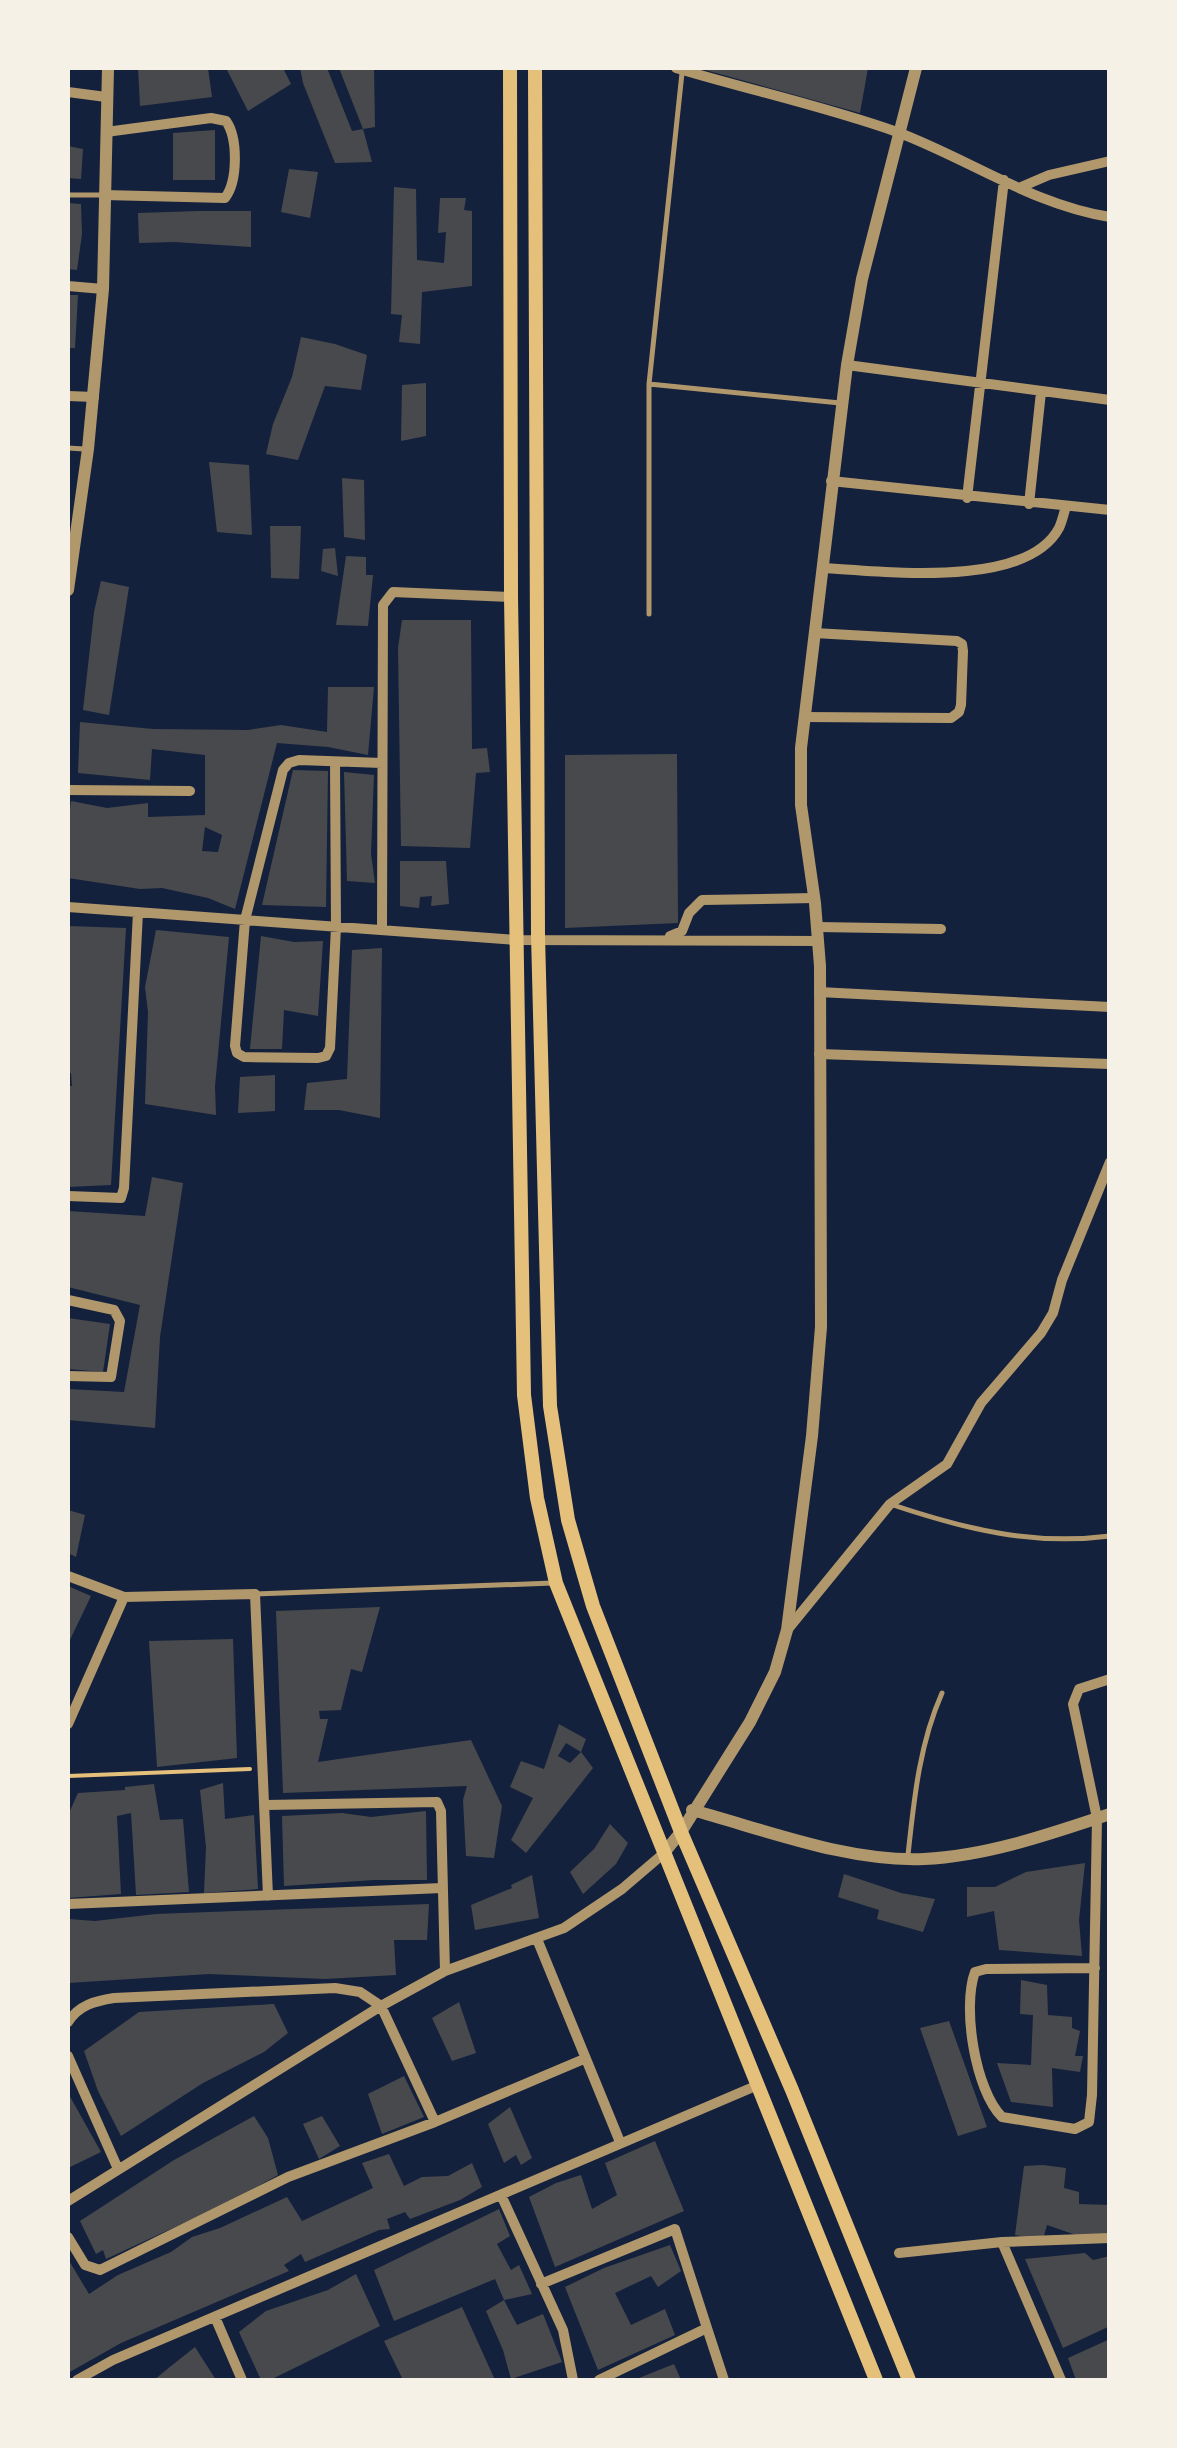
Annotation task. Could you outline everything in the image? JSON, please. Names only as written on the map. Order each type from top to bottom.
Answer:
[{"type":"main road","points":[[510,68],[511,598],[524,1395],[538,1498],[556,1583],[876,2380]]},
{"type":"main road","points":[[535,68],[538,938],[550,1392],[555,1443],[580,1569],[681,1832],[792,2090],[909,2380]]},
{"type":"street","points":[[68,590],[94,398],[103,288],[108,68]]},
{"type":"street","points":[[679,68],[852,116],[901,134],[1051,204],[1110,217]]},
{"type":"street","points":[[68,2200],[381,2006],[445,1971],[538,1940],[595,1909],[663,1854],[681,1832],[768,1689],[787,1630],[820,1362],[818,934],[801,805],[804,717],[846,365],[862,278],[916,68]]},
{"type":"street","points":[[68,92],[106,98]]},
{"type":"street","points":[[104,196],[225,198],[231,190],[234,133],[226,122],[212,118],[106,132]]},
{"type":"street","points":[[1020,188],[1049,175],[1110,161]]},
{"type":"street","points":[[967,498],[1004,180]]},
{"type":"street","points":[[68,286],[103,288]]},
{"type":"street","points":[[846,365],[1110,400]]},
{"type":"street","points":[[1029,504],[1041,392]]},
{"type":"street","points":[[68,396],[94,398]]},
{"type":"street","points":[[831,481],[1110,510]]},
{"type":"street","points":[[822,568],[987,570],[1048,543],[1059,528],[1066,506]]},
{"type":"street","points":[[382,930],[383,605],[394,592],[511,598]]},
{"type":"street","points":[[804,717],[951,718],[961,705],[964,651],[956,641],[814,633]]},
{"type":"street","points":[[335,762],[336,927],[330,1048],[326,1056],[244,1057],[235,1046],[245,920],[283,770],[289,762],[335,762],[382,762]]},
{"type":"street","points":[[68,790],[190,792]]},
{"type":"street","points":[[68,907],[516,940],[675,936],[702,900],[814,898]]},
{"type":"street","points":[[68,1196],[113,1200],[121,1198],[124,1188],[138,912]]},
{"type":"street","points":[[538,938],[941,930]]},
{"type":"street","points":[[819,992],[1110,1006]]},
{"type":"street","points":[[819,1054],[1110,1064]]},
{"type":"street","points":[[787,1630],[890,1504],[947,1464],[982,1402],[1046,1325],[1110,1162]]},
{"type":"street","points":[[68,1300],[114,1310],[120,1320],[111,1377],[106,1380],[68,1376]]},
{"type":"street","points":[[68,1576],[124,1597],[255,1594],[268,1896]]},
{"type":"street","points":[[68,1724],[124,1597]]},
{"type":"street","points":[[1094,1968],[974,1972],[973,2046],[986,2090],[1002,2117],[1075,2128],[1088,2122],[1092,2110],[1094,1968],[1103,1816],[1073,1704],[1078,1689],[1110,1679]]},
{"type":"street","points":[[266,1805],[437,1802],[441,1811],[445,1971]]},
{"type":"street","points":[[692,1810],[844,1850],[908,1858],[991,1849],[1103,1816]]},
{"type":"street","points":[[68,1904],[442,1888]]},
{"type":"street","points":[[538,1940],[620,2142]]},
{"type":"street","points":[[68,2022],[78,2009],[114,1998],[335,1988],[360,1992],[381,2006],[435,2122]]},
{"type":"street","points":[[68,2056],[118,2169]]},
{"type":"street","points":[[68,2237],[85,2264],[100,2270],[288,2177],[435,2122],[584,2059]]},
{"type":"street","points":[[77,2380],[113,2360],[758,2085]]},
{"type":"street","points":[[500,2194],[563,2330],[573,2380]]},
{"type":"street","points":[[542,2284],[675,2229],[724,2380]]},
{"type":"street","points":[[899,2254],[1002,2242],[1110,2238]]},
{"type":"street","points":[[1002,2242],[1061,2380]]},
{"type":"street","points":[[215,2317],[242,2380]]},
{"type":"street","points":[[599,2380],[707,2328]]},
{"type":"lane","points":[[649,614],[649,384],[679,68]]},
{"type":"lane","points":[[68,195],[104,196]]},
{"type":"lane","points":[[649,384],[842,403]]},
{"type":"lane","points":[[68,448],[88,449]]},
{"type":"lane","points":[[890,1504],[955,1524],[1038,1540],[1110,1536]]},
{"type":"lane","points":[[255,1594],[556,1583]]},
{"type":"lane","points":[[908,1858],[922,1750],[942,1693]]},
{"type":"path","points":[[68,1776],[264,1768]]},
{"type":"building","points":[[138,68],[208,68],[212,97],[140,106]]},
{"type":"building","points":[[283,68],[291,84],[248,111],[227,70]]},
{"type":"building","points":[[300,68],[327,68],[352,131],[363,129],[372,162],[335,163]]},
{"type":"building","points":[[339,68],[374,68],[375,127],[363,129]]},
{"type":"building","points":[[698,68],[868,68],[860,113]]},
{"type":"building","points":[[215,130],[215,180],[173,180],[173,133]]},
{"type":"building","points":[[68,146],[83,149],[81,179],[68,178]]},
{"type":"building","points":[[289,169],[318,172],[310,218],[281,212]]},
{"type":"building","points":[[394,187],[416,189],[417,260],[444,263],[446,232],[438,233],[440,198],[466,198],[464,210],[472,211],[472,286],[422,292],[420,344],[399,342],[402,315],[391,314]]},
{"type":"building","points":[[68,203],[81,204],[77,270],[68,269]]},
{"type":"building","points":[[251,211],[251,247],[139,243],[138,213]]},
{"type":"building","points":[[68,295],[78,295],[75,348],[68,348]]},
{"type":"building","points":[[301,337],[367,355],[361,390],[325,386],[298,460],[266,454]]},
{"type":"building","points":[[426,383],[426,436],[401,441],[402,385]]},
{"type":"building","points":[[209,462],[249,465],[252,535],[217,532]]},
{"type":"building","points":[[342,478],[364,480],[365,540],[344,537]]},
{"type":"building","points":[[270,526],[301,526],[299,579],[271,578]]},
{"type":"building","points":[[335,548],[338,576],[321,571],[323,549]]},
{"type":"building","points":[[346,556],[366,557],[366,575],[373,575],[368,626],[336,625]]},
{"type":"building","points":[[101,581],[129,587],[109,715],[83,710]]},
{"type":"building","points":[[402,620],[471,620],[472,749],[487,748],[490,772],[476,773],[470,848],[401,846],[398,648]]},
{"type":"building","points":[[328,687],[374,687],[368,755],[277,743],[235,909],[208,898],[162,888],[140,889],[68,878],[71,801],[107,808],[148,803],[148,817],[205,815],[205,755],[152,749],[150,780],[78,773],[80,722],[153,729],[248,730],[281,725],[327,732]],"holes":[[[205,827],[222,835],[218,852],[202,851]]]},
{"type":"building","points":[[677,754],[678,923],[565,928],[565,755]]},
{"type":"building","points":[[293,770],[328,771],[326,907],[262,905]]},
{"type":"building","points":[[344,772],[374,775],[371,854],[375,883],[347,881]]},
{"type":"building","points":[[400,861],[446,861],[449,904],[431,906],[432,896],[420,897],[419,908],[400,906]]},
{"type":"building","points":[[68,926],[126,928],[111,1185],[68,1187],[68,1086],[72,1086],[68,1073]]},
{"type":"building","points":[[156,930],[229,937],[215,1086],[216,1115],[145,1104],[145,987]]},
{"type":"building","points":[[261,936],[294,942],[323,941],[318,1016],[284,1010],[282,1049],[250,1049]]},
{"type":"building","points":[[382,948],[380,1118],[339,1110],[304,1110],[307,1083],[347,1079],[352,950]]},
{"type":"building","points":[[275,1075],[275,1111],[238,1113],[240,1077]]},
{"type":"building","points":[[152,1177],[183,1183],[160,1337],[155,1428],[68,1420],[68,1389],[124,1392],[140,1305],[68,1287],[68,1211],[145,1216]]},
{"type":"building","points":[[68,1318],[110,1324],[103,1372],[68,1369]]},
{"type":"building","points":[[68,1510],[85,1515],[76,1557],[68,1553]]},
{"type":"building","points":[[68,1586],[91,1596],[68,1644]]},
{"type":"building","points":[[380,1607],[362,1672],[351,1669],[341,1710],[319,1711],[320,1719],[328,1719],[318,1762],[471,1740],[502,1806],[494,1858],[466,1856],[463,1800],[467,1786],[283,1793],[276,1611]]},
{"type":"building","points":[[233,1639],[237,1758],[157,1767],[149,1641]]},
{"type":"building","points":[[559,1724],[586,1739],[581,1752],[593,1768],[526,1853],[511,1840],[533,1798],[510,1787],[521,1761],[544,1769]],"holes":[[[566,1743],[581,1752],[570,1763],[558,1756]]]},
{"type":"building","points":[[223,1783],[225,1819],[254,1815],[258,1889],[204,1893],[206,1847],[200,1790]]},
{"type":"building","points":[[154,1784],[160,1820],[183,1819],[189,1892],[136,1895],[131,1813],[117,1816],[121,1894],[68,1898],[68,1815],[78,1793]]},
{"type":"building","points":[[426,1811],[427,1880],[284,1886],[282,1816],[342,1813],[371,1817]]},
{"type":"building","points":[[610,1824],[628,1843],[616,1864],[583,1894],[570,1872],[594,1849]]},
{"type":"building","points":[[1085,1863],[1079,1920],[1082,1956],[999,1950],[994,1911],[967,1917],[967,1887],[995,1887],[1026,1872]]},
{"type":"building","points":[[844,1874],[901,1893],[935,1899],[923,1932],[877,1919],[879,1910],[838,1897]]},
{"type":"building","points":[[532,1875],[539,1918],[475,1930],[471,1905]]},
{"type":"building","points":[[429,1904],[427,1940],[394,1940],[396,1975],[325,1979],[209,1974],[68,1983],[68,1919],[95,1921],[156,1914]]},
{"type":"building","points":[[1021,1980],[1047,1985],[1048,2015],[1072,2017],[1072,2028],[1080,2031],[1075,2056],[1083,2056],[1080,2072],[1052,2068],[1053,2107],[1011,2102],[997,2063],[1031,2065],[1033,2015],[1020,2014]]},
{"type":"building","points":[[459,2002],[476,2053],[452,2061],[432,2018]]},
{"type":"building","points":[[274,2004],[288,2033],[264,2052],[203,2083],[121,2136],[98,2091],[84,2051],[139,2012]]},
{"type":"building","points":[[949,2021],[987,2127],[958,2136],[920,2028]]},
{"type":"building","points":[[404,2076],[424,2117],[382,2134],[368,2094]]},
{"type":"building","points":[[68,2093],[101,2152],[68,2168]]},
{"type":"building","points":[[510,2107],[532,2158],[521,2165],[516,2155],[504,2163],[488,2124]]},
{"type":"building","points":[[254,2116],[268,2138],[278,2175],[106,2259],[103,2250],[96,2254],[80,2221],[174,2160]]},
{"type":"building","points":[[322,2116],[340,2146],[319,2159],[303,2124]]},
{"type":"building","points":[[655,2141],[684,2211],[555,2267],[529,2197],[581,2175],[592,2209],[617,2195],[605,2163]]},
{"type":"building","points":[[389,2154],[404,2186],[422,2177],[448,2176],[472,2163],[482,2187],[410,2219],[405,2212],[387,2219],[390,2229],[379,2230],[305,2262],[301,2254],[284,2265],[289,2271],[121,2343],[68,2373],[68,2259],[89,2294],[192,2237],[287,2197],[302,2221],[373,2188],[362,2163]]},
{"type":"building","points":[[1024,2166],[1066,2168],[1064,2188],[1079,2192],[1079,2204],[1110,2205],[1110,2234],[1076,2235],[1047,2225],[1043,2239],[1015,2235]]},
{"type":"building","points":[[499,2209],[510,2236],[497,2244],[511,2270],[519,2265],[532,2294],[504,2300],[495,2279],[394,2321],[374,2270]]},
{"type":"building","points":[[670,2245],[681,2271],[658,2287],[651,2276],[615,2293],[631,2325],[665,2309],[675,2335],[598,2370],[565,2287],[604,2268]]},
{"type":"building","points":[[1085,2253],[1093,2260],[1110,2256],[1110,2326],[1063,2348],[1025,2259]]},
{"type":"building","points":[[356,2274],[380,2326],[270,2380],[261,2380],[239,2332],[266,2311],[328,2290]]},
{"type":"building","points":[[504,2300],[517,2325],[543,2314],[562,2362],[511,2379],[486,2311]]},
{"type":"building","points":[[462,2307],[495,2380],[403,2380],[384,2341]]},
{"type":"building","points":[[1110,2339],[1110,2380],[1076,2380],[1068,2358]]},
{"type":"building","points":[[195,2347],[216,2380],[154,2380],[171,2366]]},
{"type":"building","points":[[674,2364],[681,2380],[634,2380]]}]
